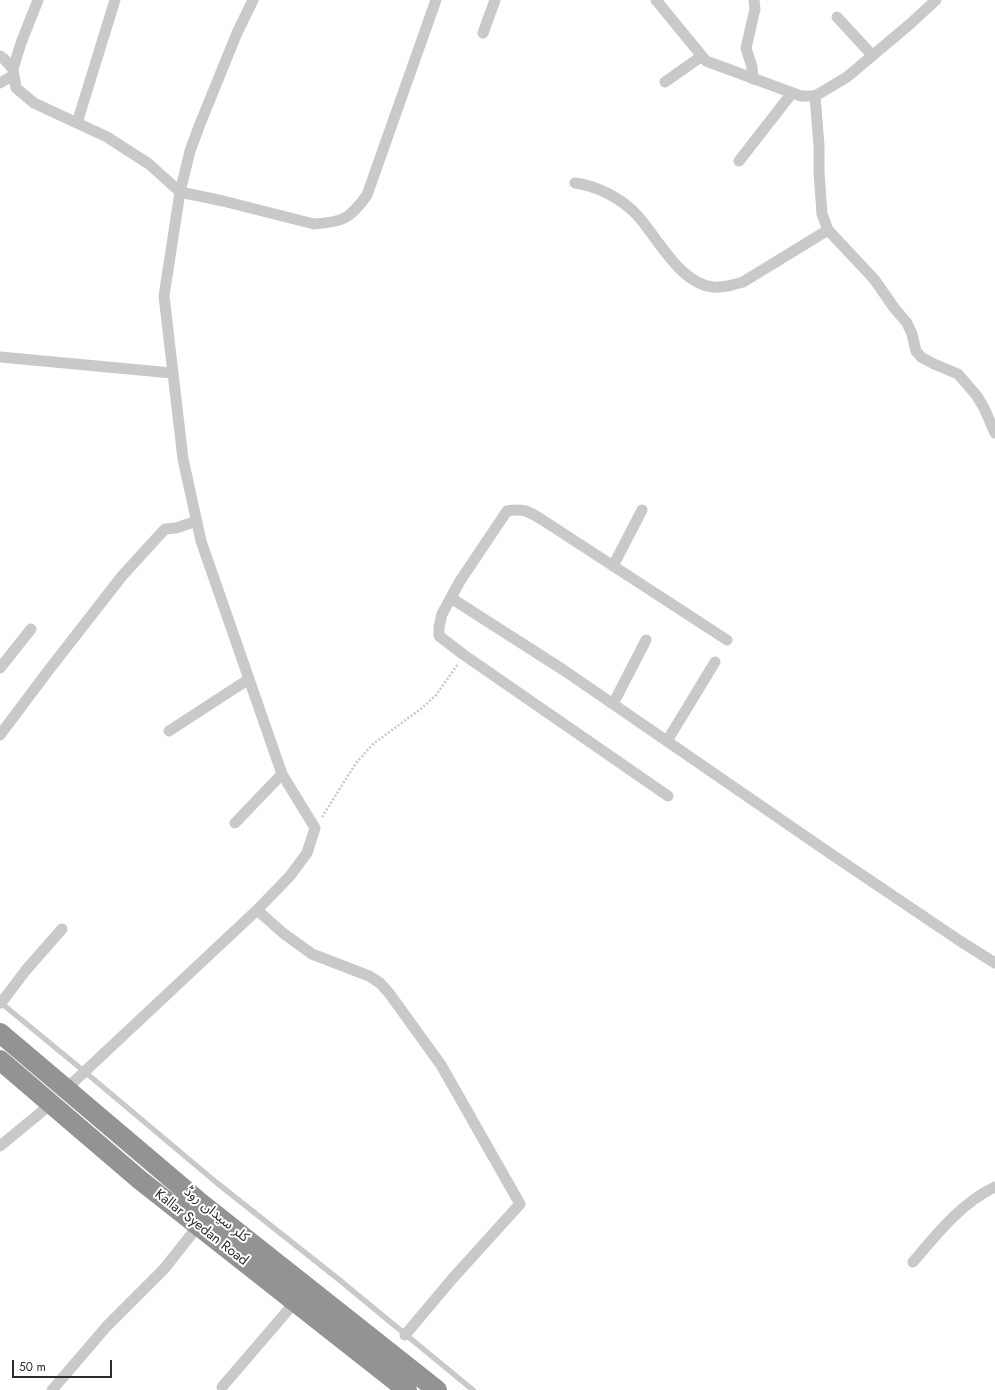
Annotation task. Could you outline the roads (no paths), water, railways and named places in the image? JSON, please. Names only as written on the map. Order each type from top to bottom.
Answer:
[{"type":"highway","name":"کلر سیداں روڈ","points":[[0,1033],[197,1200],[437,1390]]},
{"type":"highway","name":"Kallar Syedan Road","points":[[0,1060],[140,1180],[408,1390]]},
{"type":"street","points":[[0,83],[13,72],[21,43],[38,0]]},
{"type":"street","points":[[77,123],[115,0]]},
{"type":"street","points":[[66,1089],[256,910],[290,876],[307,853],[315,828],[282,774],[201,541],[183,459],[164,296],[180,192],[190,151],[253,0]]},
{"type":"street","points":[[0,56],[4,58],[13,72],[16,88],[34,103],[107,137],[149,164],[180,192],[223,201],[314,224],[328,223],[345,219],[358,208],[367,195],[436,0]]},
{"type":"street","points":[[483,33],[495,0]]},
{"type":"street","points":[[656,0],[706,61],[801,96],[815,96],[847,77],[936,0]]},
{"type":"street","points":[[753,79],[752,67],[746,48],[755,9],[754,0]]},
{"type":"street","points":[[837,17],[872,55]]},
{"type":"street","points":[[665,82],[702,56]]},
{"type":"street","points":[[739,161],[792,93]]},
{"type":"street","points":[[815,96],[822,214],[828,230],[874,279],[895,309],[907,323],[912,334],[916,351],[934,364],[958,374],[969,386],[984,408],[995,433]]},
{"type":"street","points":[[575,183],[586,184],[600,190],[624,204],[636,214],[669,258],[698,283],[711,287],[730,286],[743,282],[828,230]]},
{"type":"street","points":[[0,357],[172,373]]},
{"type":"street","points":[[668,796],[464,655],[439,636],[439,627],[442,614],[460,581],[507,511],[518,509],[528,511],[727,640]]},
{"type":"street","points":[[613,566],[642,510]]},
{"type":"street","points":[[0,735],[4,722],[122,576],[165,529],[176,528],[197,521]]},
{"type":"street","points":[[451,598],[565,671],[837,859],[995,963]]},
{"type":"street","points":[[0,668],[30,629]]},
{"type":"street","points":[[613,704],[646,640]]},
{"type":"street","points":[[667,741],[715,662]]},
{"type":"street","points":[[169,732],[249,679]]},
{"type":"street","points":[[235,822],[282,774]]},
{"type":"street","points":[[256,910],[282,933],[312,954],[369,976],[380,983],[389,993],[441,1065],[520,1204],[453,1278],[405,1335]]},
{"type":"street","points":[[1,1003],[26,970],[62,929]]},
{"type":"street","points":[[0,1146],[51,1104]]},
{"type":"street","points":[[913,1262],[952,1217],[983,1193],[995,1187]]},
{"type":"street","points":[[52,1390],[107,1326],[164,1269],[198,1226]]},
{"type":"street","points":[[222,1387],[296,1302]]},
{"type":"lane","points":[[1,1003],[217,1183],[337,1278],[473,1390]]}]
